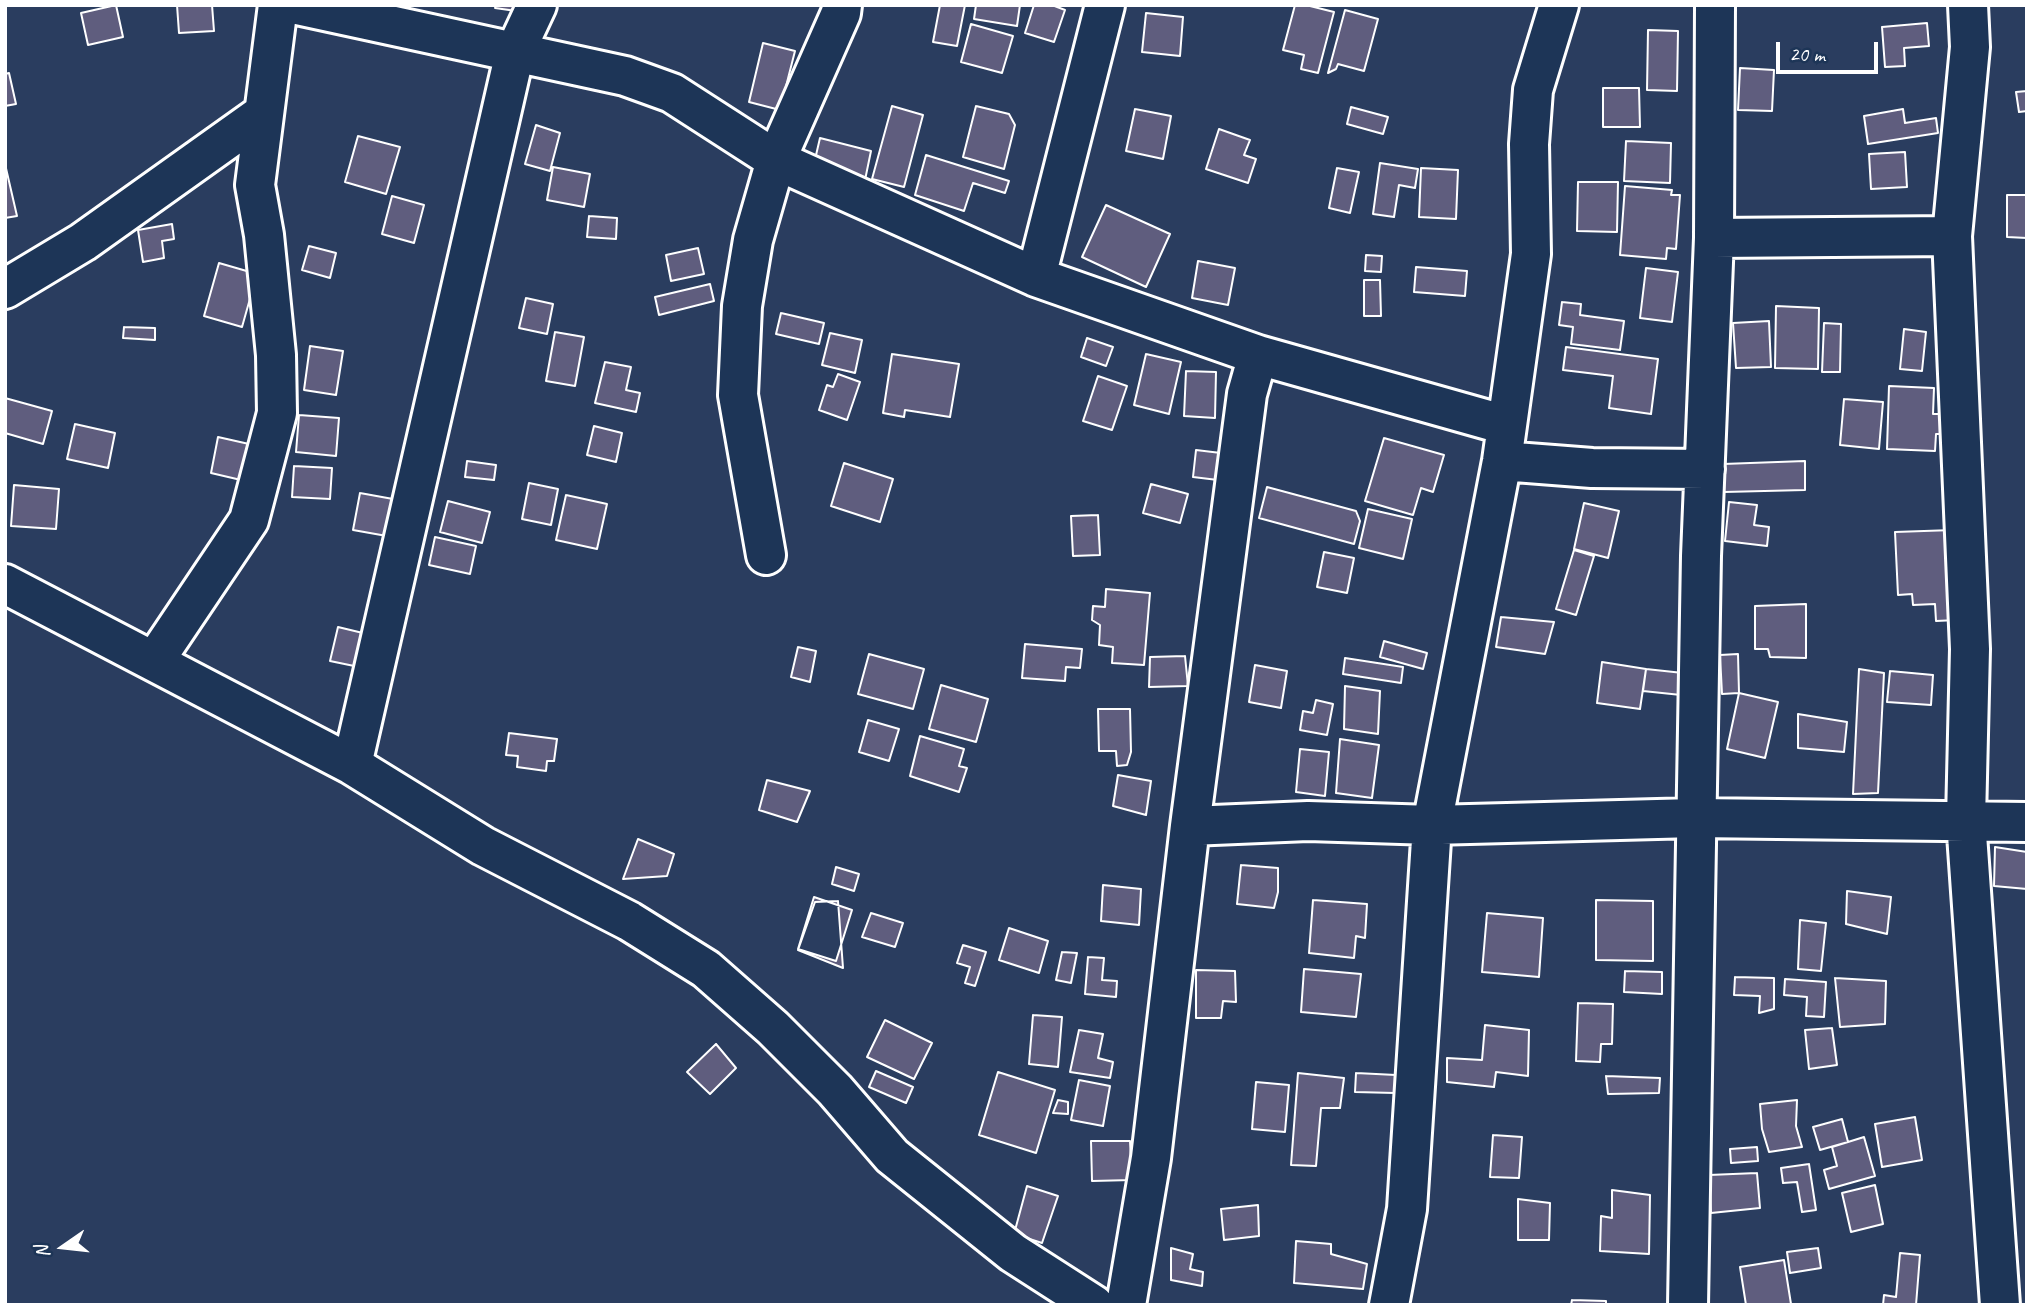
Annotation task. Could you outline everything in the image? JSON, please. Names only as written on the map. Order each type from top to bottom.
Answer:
[{"type":"street","points":[[155,660],[249,520],[277,413],[276,355],[266,248],[255,185],[278,5]]},
{"type":"street","points":[[297,5],[625,76],[672,93],[776,160],[1036,277],[1504,443],[1592,468],[1704,469]]},
{"type":"street","points":[[352,765],[515,52],[537,5]]},
{"type":"street","points":[[766,555],[738,396],[741,306],[753,240],[776,160],[841,13],[842,5]]},
{"type":"street","points":[[1036,277],[1105,5]]},
{"type":"street","points":[[1389,1305],[1407,1209],[1432,825],[1504,443],[1531,254],[1529,144],[1533,90],[1559,5]]},
{"type":"street","points":[[1688,1305],[1695,818],[1704,469],[1714,238],[1715,5]]},
{"type":"street","points":[[1968,5],[1970,47],[1952,236],[1970,649],[1966,820],[2000,1305]]},
{"type":"street","points":[[5,289],[83,242],[264,113]]},
{"type":"street","points":[[1714,238],[1952,236]]},
{"type":"street","points":[[1126,1305],[1151,1158],[1190,826],[1247,394],[1258,355]]},
{"type":"street","points":[[5,584],[352,765],[483,846],[629,921],[706,969],[772,1028],[835,1090],[892,1156],[1013,1252],[1094,1305]]},
{"type":"street","points":[[1190,826],[1308,821],[1432,825],[1695,818],[2027,822]]},
{"type":"building","points":[[116,5],[123,37],[88,45],[81,13]]},
{"type":"building","points":[[177,5],[212,5],[214,31],[179,33]]},
{"type":"building","points":[[496,5],[530,5],[530,13],[495,8]]},
{"type":"building","points":[[940,5],[965,5],[957,46],[933,42]]},
{"type":"building","points":[[976,5],[1020,5],[1017,26],[974,19]]},
{"type":"building","points":[[1034,5],[1052,5],[1065,10],[1054,42],[1025,33]]},
{"type":"building","points":[[1295,5],[1334,12],[1318,73],[1301,69],[1304,55],[1283,50]]},
{"type":"building","points":[[1345,10],[1378,19],[1364,71],[1338,64],[1336,69],[1328,73]]},
{"type":"building","points":[[1146,13],[1183,17],[1180,56],[1142,52]]},
{"type":"building","points":[[1927,23],[1929,46],[1904,48],[1905,66],[1885,67],[1882,27]]},
{"type":"building","points":[[971,24],[1013,36],[1002,73],[961,62]]},
{"type":"building","points":[[1648,30],[1678,31],[1677,91],[1647,90]]},
{"type":"building","points":[[763,43],[795,51],[780,110],[749,102]]},
{"type":"building","points":[[1740,68],[1774,70],[1772,111],[1738,110]]},
{"type":"building","points":[[9,73],[16,104],[5,106],[5,74]]},
{"type":"building","points":[[1603,88],[1639,88],[1640,127],[1603,127]]},
{"type":"building","points":[[2027,91],[2027,111],[2019,112],[2016,92]]},
{"type":"building","points":[[892,106],[923,115],[904,187],[872,179]]},
{"type":"building","points":[[976,106],[1009,114],[1015,125],[1004,169],[963,157]]},
{"type":"building","points":[[1351,107],[1388,117],[1383,134],[1347,124]]},
{"type":"building","points":[[1135,109],[1171,116],[1163,159],[1126,151]]},
{"type":"building","points":[[1903,109],[1905,123],[1936,118],[1938,133],[1868,144],[1864,116]]},
{"type":"building","points":[[536,125],[560,133],[550,171],[525,164]]},
{"type":"building","points":[[1219,129],[1250,140],[1244,155],[1256,159],[1248,183],[1206,169]]},
{"type":"building","points":[[358,136],[400,147],[386,194],[345,182]]},
{"type":"building","points":[[820,138],[871,151],[865,180],[813,168]]},
{"type":"building","points":[[1626,141],[1671,143],[1670,183],[1624,181]]},
{"type":"building","points":[[1905,152],[1907,187],[1871,189],[1869,154]]},
{"type":"building","points":[[926,155],[1009,181],[1005,193],[973,183],[964,211],[915,195]]},
{"type":"building","points":[[1380,163],[1418,169],[1415,188],[1399,185],[1394,217],[1373,214]]},
{"type":"building","points":[[5,164],[17,216],[5,218]]},
{"type":"building","points":[[553,167],[590,174],[584,207],[547,200]]},
{"type":"building","points":[[1337,168],[1359,172],[1350,213],[1329,208]]},
{"type":"building","points":[[1421,168],[1458,170],[1456,219],[1419,217]]},
{"type":"building","points":[[1578,182],[1618,182],[1617,232],[1577,231]]},
{"type":"building","points":[[1625,186],[1672,190],[1671,195],[1680,195],[1676,249],[1667,248],[1666,259],[1620,255]]},
{"type":"building","points":[[2007,195],[2027,195],[2027,238],[2007,237]]},
{"type":"building","points":[[392,196],[424,205],[414,243],[382,234]]},
{"type":"building","points":[[1106,205],[1170,234],[1146,287],[1082,257]]},
{"type":"building","points":[[589,216],[617,218],[616,239],[587,237]]},
{"type":"building","points":[[172,224],[174,239],[162,241],[164,258],[143,262],[138,230]]},
{"type":"building","points":[[309,246],[336,253],[330,278],[302,270]]},
{"type":"building","points":[[698,248],[704,274],[671,281],[666,255]]},
{"type":"building","points":[[1366,255],[1382,256],[1381,272],[1365,271]]},
{"type":"building","points":[[1198,261],[1235,268],[1228,305],[1192,298]]},
{"type":"building","points":[[219,263],[257,274],[242,327],[204,316]]},
{"type":"building","points":[[1416,267],[1467,271],[1465,296],[1414,292]]},
{"type":"building","points":[[1646,268],[1678,272],[1672,322],[1640,318]]},
{"type":"building","points":[[1364,280],[1380,280],[1381,316],[1364,316]]},
{"type":"building","points":[[710,284],[714,301],[659,315],[655,297]]},
{"type":"building","points":[[526,298],[553,304],[547,334],[519,328]]},
{"type":"building","points":[[1562,302],[1581,304],[1580,315],[1624,321],[1620,350],[1571,344],[1573,327],[1559,325]]},
{"type":"building","points":[[1776,306],[1819,308],[1818,369],[1775,368]]},
{"type":"building","points":[[781,313],[824,323],[819,344],[776,334]]},
{"type":"building","points":[[1769,321],[1771,367],[1736,368],[1733,323]]},
{"type":"building","points":[[1824,323],[1841,324],[1840,372],[1822,372]]},
{"type":"building","points":[[124,327],[155,328],[155,340],[123,338]]},
{"type":"building","points":[[1904,329],[1926,332],[1922,371],[1900,369]]},
{"type":"building","points":[[555,332],[584,337],[575,386],[546,381]]},
{"type":"building","points":[[830,333],[862,340],[855,373],[822,365]]},
{"type":"building","points":[[1087,338],[1113,347],[1106,366],[1081,357]]},
{"type":"building","points":[[310,346],[343,351],[336,395],[304,390]]},
{"type":"building","points":[[1566,347],[1658,359],[1651,414],[1609,408],[1613,376],[1563,370]]},
{"type":"building","points":[[892,354],[959,364],[950,417],[905,410],[904,417],[883,413]]},
{"type":"building","points":[[1146,354],[1181,362],[1169,414],[1134,405]]},
{"type":"building","points":[[605,362],[631,367],[626,390],[640,393],[636,412],[595,403]]},
{"type":"building","points":[[1186,371],[1216,372],[1215,418],[1184,416]]},
{"type":"building","points":[[838,374],[860,382],[847,420],[819,410],[827,385],[833,387]]},
{"type":"building","points":[[1098,376],[1127,386],[1112,430],[1083,421]]},
{"type":"building","points":[[1889,386],[1934,388],[1933,414],[1945,414],[1944,434],[1936,434],[1935,451],[1887,449]]},
{"type":"building","points":[[5,398],[52,411],[43,444],[5,433]]},
{"type":"building","points":[[1844,399],[1883,402],[1879,449],[1840,445]]},
{"type":"building","points":[[299,415],[339,418],[336,456],[296,452]]},
{"type":"building","points":[[75,424],[115,433],[108,468],[67,459]]},
{"type":"building","points":[[594,426],[622,433],[616,462],[587,455]]},
{"type":"building","points":[[218,437],[249,444],[241,480],[211,473]]},
{"type":"building","points":[[1384,438],[1444,455],[1433,492],[1421,488],[1413,515],[1365,501]]},
{"type":"building","points":[[1196,450],[1229,454],[1226,481],[1193,477]]},
{"type":"building","points":[[467,461],[496,465],[494,480],[465,477]]},
{"type":"building","points":[[1805,461],[1805,490],[1724,492],[1723,464]]},
{"type":"building","points":[[844,463],[893,479],[880,522],[831,506]]},
{"type":"building","points":[[294,466],[332,468],[330,499],[292,497]]},
{"type":"building","points":[[529,483],[558,489],[551,525],[522,519]]},
{"type":"building","points":[[1151,484],[1188,494],[1180,523],[1143,513]]},
{"type":"building","points":[[14,485],[59,489],[56,529],[11,526]]},
{"type":"building","points":[[1267,487],[1356,511],[1360,521],[1354,544],[1259,518]]},
{"type":"building","points":[[360,493],[404,501],[398,538],[353,530]]},
{"type":"building","points":[[566,495],[607,504],[597,549],[556,540]]},
{"type":"building","points":[[448,501],[490,512],[482,543],[440,532]]},
{"type":"building","points":[[1729,502],[1757,505],[1754,525],[1769,527],[1767,546],[1725,541]]},
{"type":"building","points":[[1584,503],[1619,511],[1608,558],[1574,549]]},
{"type":"building","points":[[1368,509],[1412,519],[1403,559],[1359,548]]},
{"type":"building","points":[[1098,515],[1100,555],[1073,556],[1071,516]]},
{"type":"building","points":[[1953,530],[1957,620],[1936,621],[1935,604],[1913,605],[1912,594],[1898,595],[1895,532]]},
{"type":"building","points":[[435,537],[476,546],[470,574],[429,565]]},
{"type":"building","points":[[1574,550],[1594,556],[1576,615],[1556,609]]},
{"type":"building","points":[[1324,552],[1354,558],[1347,593],[1317,587]]},
{"type":"building","points":[[1106,589],[1150,593],[1144,665],[1112,663],[1113,647],[1099,645],[1100,625],[1092,620],[1093,606],[1105,607]]},
{"type":"building","points":[[1806,604],[1806,658],[1770,657],[1768,649],[1755,649],[1755,606]]},
{"type":"building","points":[[1501,617],[1554,622],[1545,654],[1496,647]]},
{"type":"building","points":[[338,627],[367,634],[359,667],[330,661]]},
{"type":"building","points":[[1384,641],[1427,653],[1423,669],[1380,657]]},
{"type":"building","points":[[1025,644],[1082,649],[1080,668],[1066,667],[1065,681],[1022,678]]},
{"type":"building","points":[[798,647],[816,651],[810,682],[791,677]]},
{"type":"building","points":[[869,654],[924,669],[913,709],[858,694]]},
{"type":"building","points":[[1738,654],[1739,693],[1722,694],[1720,655]]},
{"type":"building","points":[[1185,656],[1188,686],[1149,687],[1150,657]]},
{"type":"building","points":[[1345,658],[1403,667],[1401,683],[1343,674]]},
{"type":"building","points":[[1602,662],[1646,669],[1640,709],[1597,703]]},
{"type":"building","points":[[1255,665],[1287,671],[1281,708],[1249,702]]},
{"type":"building","points":[[1646,669],[1683,673],[1681,695],[1643,691]]},
{"type":"building","points":[[1859,669],[1884,673],[1878,793],[1853,794]]},
{"type":"building","points":[[1890,671],[1933,675],[1931,705],[1887,702]]},
{"type":"building","points":[[941,685],[988,699],[976,742],[929,729]]},
{"type":"building","points":[[1345,686],[1380,691],[1378,734],[1344,729]]},
{"type":"building","points":[[1739,693],[1778,702],[1765,758],[1727,749]]},
{"type":"building","points":[[1316,700],[1333,704],[1327,735],[1300,730],[1303,711],[1313,713]]},
{"type":"building","points":[[1098,709],[1130,709],[1131,752],[1127,765],[1117,766],[1116,751],[1099,751]]},
{"type":"building","points":[[1798,714],[1847,722],[1844,752],[1798,748]]},
{"type":"building","points":[[868,720],[899,729],[889,761],[859,752]]},
{"type":"building","points":[[509,733],[557,739],[554,761],[547,761],[546,771],[517,767],[518,756],[506,755]]},
{"type":"building","points":[[920,736],[964,749],[959,766],[967,768],[959,792],[910,776]]},
{"type":"building","points":[[1340,739],[1379,745],[1372,798],[1336,793]]},
{"type":"building","points":[[1300,749],[1329,752],[1325,796],[1296,792]]},
{"type":"building","points":[[1118,775],[1151,781],[1146,815],[1113,806]]},
{"type":"building","points":[[767,780],[810,791],[797,822],[759,810]]},
{"type":"building","points":[[638,839],[674,854],[667,876],[623,879]]},
{"type":"building","points":[[1995,847],[2027,852],[2027,889],[1994,886]]},
{"type":"building","points":[[1241,865],[1278,868],[1278,892],[1274,908],[1237,904]]},
{"type":"building","points":[[836,867],[859,874],[854,891],[832,884]]},
{"type":"building","points":[[1103,885],[1141,889],[1139,925],[1101,921]]},
{"type":"building","points":[[1847,891],[1891,897],[1887,934],[1846,924]]},
{"type":"building","points":[[814,897],[852,910],[836,961],[798,949]]},
{"type":"building","points":[[1313,900],[1367,904],[1365,938],[1356,936],[1354,958],[1309,953]]},
{"type":"building","points":[[1596,900],[1653,901],[1653,961],[1596,960]]},
{"type":"building","points":[[838,901],[843,968],[798,950],[815,902]]},
{"type":"building","points":[[871,913],[903,923],[895,947],[862,937]]},
{"type":"building","points":[[1487,913],[1543,918],[1539,977],[1482,972]]},
{"type":"building","points":[[1800,920],[1826,923],[1821,971],[1798,969]]},
{"type":"building","points":[[1009,928],[1048,941],[1039,973],[999,960]]},
{"type":"building","points":[[963,945],[986,952],[975,986],[965,983],[970,967],[957,963]]},
{"type":"building","points":[[1062,952],[1077,953],[1071,983],[1056,980]]},
{"type":"building","points":[[1088,957],[1104,958],[1102,980],[1117,981],[1116,997],[1085,994]]},
{"type":"building","points":[[1304,969],[1361,974],[1356,1017],[1301,1012]]},
{"type":"building","points":[[1196,970],[1235,971],[1236,1002],[1223,1001],[1221,1018],[1196,1018]]},
{"type":"building","points":[[1625,971],[1662,972],[1662,994],[1624,992]]},
{"type":"building","points":[[1735,977],[1774,978],[1774,1009],[1759,1013],[1760,996],[1734,995]]},
{"type":"building","points":[[1835,978],[1886,981],[1885,1024],[1840,1027]]},
{"type":"building","points":[[1785,979],[1826,982],[1824,1017],[1806,1016],[1807,997],[1784,995]]},
{"type":"building","points":[[1578,1003],[1613,1004],[1612,1044],[1601,1044],[1600,1062],[1576,1061]]},
{"type":"building","points":[[1033,1015],[1062,1017],[1058,1067],[1029,1064]]},
{"type":"building","points":[[885,1020],[932,1043],[914,1079],[867,1057]]},
{"type":"building","points":[[1485,1025],[1529,1030],[1528,1076],[1496,1072],[1494,1087],[1447,1082],[1447,1058],[1482,1060]]},
{"type":"building","points":[[1832,1028],[1837,1065],[1809,1069],[1805,1030]]},
{"type":"building","points":[[1079,1030],[1103,1034],[1098,1058],[1113,1062],[1110,1078],[1070,1072]]},
{"type":"building","points":[[716,1044],[736,1068],[710,1094],[687,1072]]},
{"type":"building","points":[[876,1071],[913,1087],[906,1103],[869,1087]]},
{"type":"building","points":[[998,1072],[1055,1090],[1036,1153],[979,1135]]},
{"type":"building","points":[[1298,1073],[1344,1078],[1340,1108],[1321,1108],[1316,1166],[1291,1165]]},
{"type":"building","points":[[1356,1073],[1396,1075],[1395,1093],[1355,1092]]},
{"type":"building","points":[[1606,1076],[1660,1078],[1659,1093],[1608,1094]]},
{"type":"building","points":[[1079,1080],[1110,1086],[1103,1126],[1071,1120]]},
{"type":"building","points":[[1256,1082],[1289,1085],[1285,1132],[1252,1129]]},
{"type":"building","points":[[1058,1100],[1068,1102],[1068,1114],[1053,1113]]},
{"type":"building","points":[[1797,1100],[1796,1126],[1802,1147],[1769,1152],[1762,1129],[1760,1104]]},
{"type":"building","points":[[1915,1117],[1922,1160],[1882,1167],[1875,1124]]},
{"type":"building","points":[[1842,1119],[1848,1142],[1820,1150],[1813,1127]]},
{"type":"building","points":[[1493,1135],[1522,1137],[1519,1178],[1490,1177]]},
{"type":"building","points":[[1864,1137],[1875,1176],[1829,1189],[1824,1170],[1837,1166],[1832,1147]]},
{"type":"building","points":[[1091,1141],[1130,1141],[1132,1180],[1092,1181]]},
{"type":"building","points":[[1757,1147],[1758,1161],[1731,1163],[1730,1149]]},
{"type":"building","points":[[1809,1164],[1816,1210],[1802,1212],[1797,1182],[1783,1183],[1781,1168]]},
{"type":"building","points":[[1757,1173],[1760,1208],[1711,1213],[1709,1175]]},
{"type":"building","points":[[1875,1185],[1883,1224],[1851,1232],[1842,1193]]},
{"type":"building","points":[[1027,1186],[1058,1196],[1042,1243],[1014,1234]]},
{"type":"building","points":[[1612,1190],[1650,1195],[1649,1254],[1600,1251],[1601,1216],[1612,1218]]},
{"type":"building","points":[[1518,1199],[1550,1203],[1549,1240],[1518,1240]]},
{"type":"building","points":[[1258,1205],[1259,1236],[1224,1240],[1221,1209]]},
{"type":"building","points":[[1296,1241],[1331,1244],[1331,1254],[1367,1264],[1363,1289],[1294,1283]]},
{"type":"building","points":[[1171,1248],[1193,1254],[1190,1269],[1203,1272],[1202,1286],[1171,1280]]},
{"type":"building","points":[[1818,1248],[1821,1268],[1790,1273],[1787,1252]]},
{"type":"building","points":[[1900,1253],[1920,1255],[1916,1305],[1883,1305],[1884,1295],[1896,1297]]},
{"type":"building","points":[[1784,1260],[1791,1304],[1746,1305],[1740,1267]]},
{"type":"building","points":[[1572,1300],[1606,1301],[1606,1305],[1571,1305]]}]
